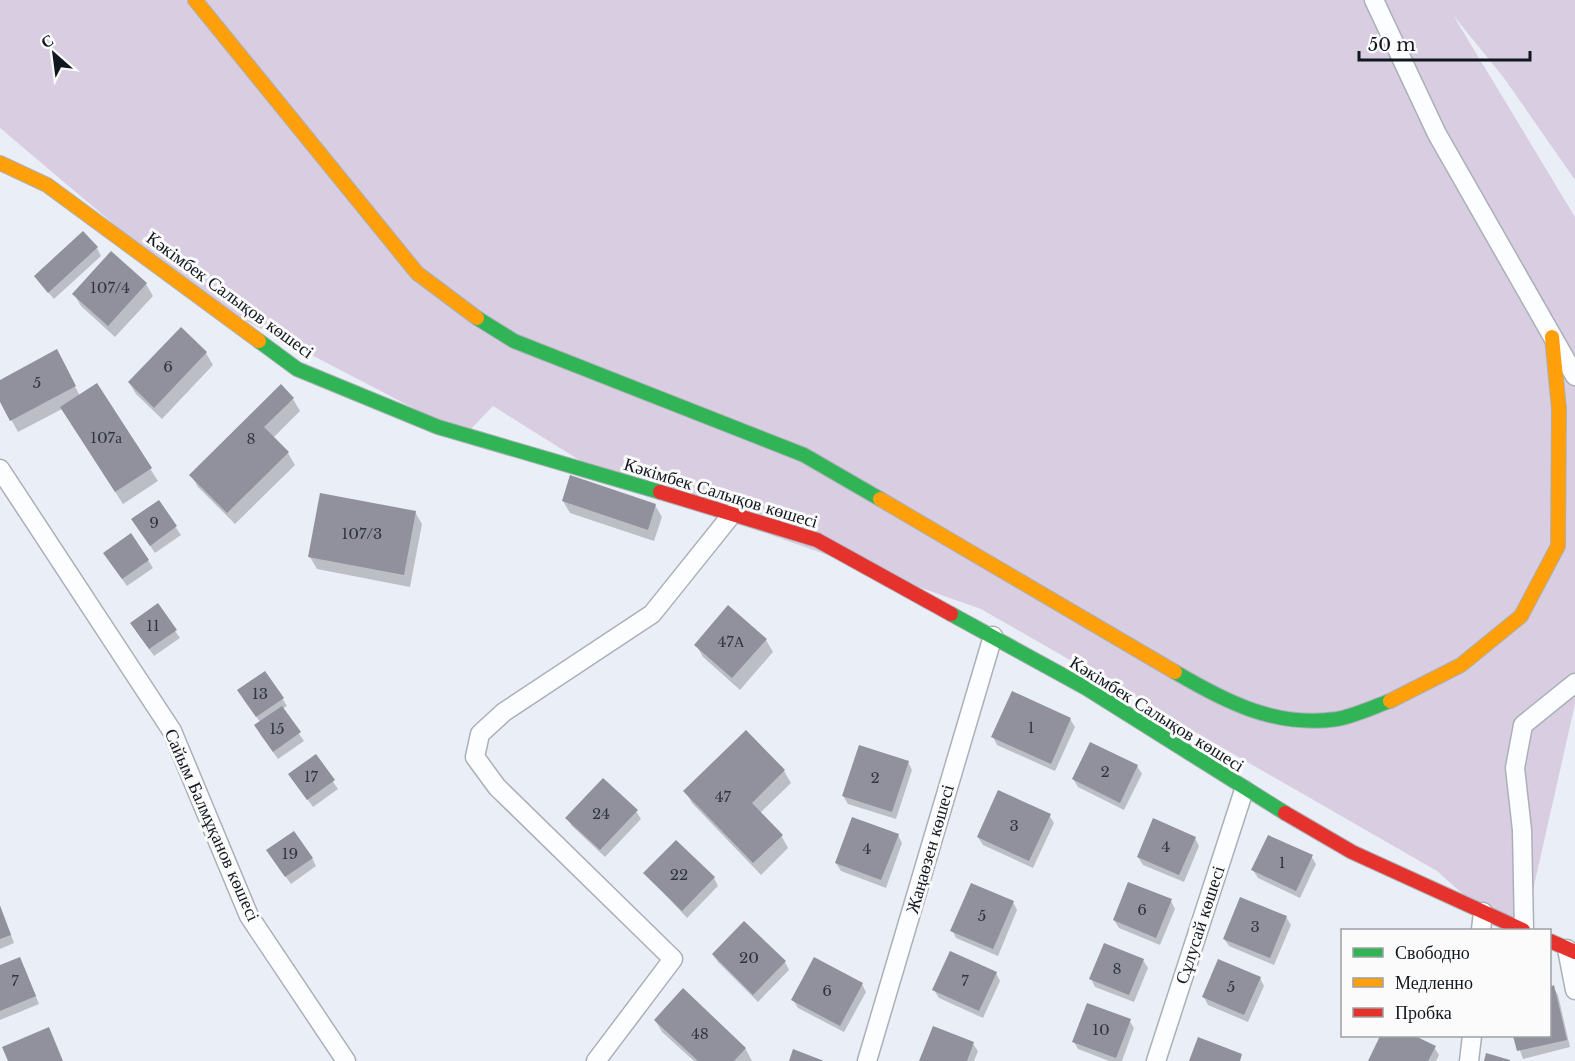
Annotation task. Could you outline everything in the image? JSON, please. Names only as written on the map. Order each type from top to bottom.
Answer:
[{"type":"street","points":[[195,0],[417,273],[473,316],[514,341],[804,455],[1211,693],[1274,719],[1337,719],[1403,697],[1461,665],[1521,616],[1558,546],[1558,409],[1552,337]]},
{"type":"street","points":[[1374,0],[1437,134],[1575,376]]},
{"type":"street","name":"Кәкімбек Салықов көшесі","points":[[0,163],[47,185],[297,369],[438,427],[733,513],[817,540],[1086,688],[1244,790],[1352,852],[1521,929]]},
{"type":"street","name":"Сайым Балмұқанов көшесі","points":[[0,469],[172,731],[249,916],[346,1061]]},
{"type":"street","points":[[596,1061],[673,958],[497,788],[475,757],[480,734],[504,712],[652,614],[733,513]]},
{"type":"street","name":"Жаңаөзен көшесі","points":[[867,1061],[993,636]]},
{"type":"street","points":[[1523,929],[1522,830],[1515,768],[1523,725],[1575,683]]},
{"type":"street","name":"Сұлусай көшесі","points":[[1156,1061],[1244,790]]},
{"type":"street","points":[[1481,929],[1483,912]]},
{"type":"street","points":[[1551,941],[1571,950],[1575,990]]},
{"type":"street","points":[[1469,1061],[1472,1037]]},
{"type":"shaded area","points":[[0,0],[1575,0],[1575,180],[1504,78],[1453,15],[1575,217],[1575,704],[1524,929],[1483,912],[1437,871],[981,609],[608,478],[493,406],[465,435],[200,297],[0,128]]},
{"type":"building","points":[[83,231],[98,247],[48,293],[34,276]]},
{"type":"building","points":[[111,251],[147,283],[108,326],[72,294]]},
{"type":"building","points":[[181,327],[207,352],[154,408],[128,382]]},
{"type":"building","points":[[57,349],[76,386],[10,421],[0,402],[0,380]]},
{"type":"building","points":[[97,383],[152,468],[115,492],[60,407]]},
{"type":"building","points":[[281,384],[294,398],[264,427],[289,452],[227,513],[189,475]]},
{"type":"building","points":[[570,475],[656,504],[648,530],[562,501]]},
{"type":"building","points":[[320,493],[416,511],[404,575],[308,557]]},
{"type":"building","points":[[159,500],[177,526],[150,546],[131,519]]},
{"type":"building","points":[[131,533],[149,560],[122,579],[103,553]]},
{"type":"building","points":[[158,603],[177,630],[149,649],[130,623]]},
{"type":"building","points":[[728,605],[767,639],[732,678],[694,645]]},
{"type":"building","points":[[265,671],[284,698],[256,717],[237,690]]},
{"type":"building","points":[[1012,691],[1071,718],[1051,764],[991,737]]},
{"type":"building","points":[[282,706],[301,732],[273,752],[254,725]]},
{"type":"building","points":[[746,730],[785,770],[752,803],[783,835],[753,863],[683,791]]},
{"type":"building","points":[[1090,742],[1138,765],[1120,803],[1072,779]]},
{"type":"building","points":[[859,745],[909,761],[892,812],[842,796]]},
{"type":"building","points":[[316,754],[335,780],[307,800],[288,774]]},
{"type":"building","points":[[603,778],[638,810],[600,850],[565,818]]},
{"type":"building","points":[[998,790],[1051,814],[1029,861],[977,837]]},
{"type":"building","points":[[852,817],[899,834],[881,880],[835,863]]},
{"type":"building","points":[[1153,818],[1196,837],[1179,875],[1137,857]]},
{"type":"building","points":[[294,831],[313,858],[285,877],[266,850]]},
{"type":"building","points":[[1268,835],[1313,855],[1296,891],[1251,870]]},
{"type":"building","points":[[676,840],[715,877],[682,911],[643,873]]},
{"type":"building","points":[[1128,882],[1172,899],[1156,938],[1113,920]]},
{"type":"building","points":[[971,883],[1014,901],[993,949],[950,931]]},
{"type":"building","points":[[1240,897],[1287,916],[1270,958],[1223,939]]},
{"type":"building","points":[[0,906],[11,935],[0,939]]},
{"type":"building","points":[[744,921],[786,961],[753,995],[712,954]]},
{"type":"building","points":[[1104,943],[1144,959],[1129,995],[1089,979]]},
{"type":"building","points":[[950,951],[997,972],[979,1011],[932,990]]},
{"type":"building","points":[[20,957],[36,996],[0,1011],[0,965]]},
{"type":"building","points":[[814,957],[863,983],[840,1026],[791,1000]]},
{"type":"building","points":[[1218,959],[1261,977],[1244,1015],[1202,997]]},
{"type":"building","points":[[1554,985],[1567,1040],[1517,1051],[1513,1037],[1551,1037],[1551,986]]},
{"type":"building","points":[[683,988],[746,1048],[734,1061],[698,1061],[654,1020]]},
{"type":"building","points":[[1087,1003],[1131,1019],[1116,1058],[1072,1042]]},
{"type":"building","points":[[933,1026],[974,1042],[967,1061],[919,1061]]},
{"type":"building","points":[[49,1027],[63,1061],[8,1061],[2,1047]]},
{"type":"building","points":[[1198,1037],[1242,1054],[1240,1061],[1189,1061]]},
{"type":"building","points":[[1380,1037],[1417,1037],[1436,1046],[1428,1061],[1368,1061]]},
{"type":"building","points":[[793,1049],[824,1061],[789,1061]]},
{"type":"building","points":[[1486,1053],[1510,1060],[1510,1061],[1484,1061]]},
{"type":"traffic: fast","points":[[477,318],[514,341],[804,455],[880,499]]},
{"type":"traffic: fast","points":[[259,341],[297,369],[438,427],[660,492]]},
{"type":"traffic: fast","points":[[951,614],[1086,688],[1285,813]]},
{"type":"traffic: fast","points":[[1175,672],[1213,693],[1252,710],[1293,720],[1337,719],[1390,701]]},
{"type":"traffic: slow","points":[[195,0],[417,273],[477,318]]},
{"type":"traffic: slow","points":[[0,163],[47,185],[259,341]]},
{"type":"traffic: slow","points":[[1390,701],[1461,665],[1521,616],[1558,546],[1559,409],[1552,337]]},
{"type":"traffic: slow","points":[[880,499],[1175,672]]},
{"type":"traffic: jam","points":[[660,492],[817,540],[951,614]]},
{"type":"traffic: jam","points":[[1285,813],[1352,852],[1521,929]]},
{"type":"traffic: jam","points":[[1551,941],[1575,952]]}]
